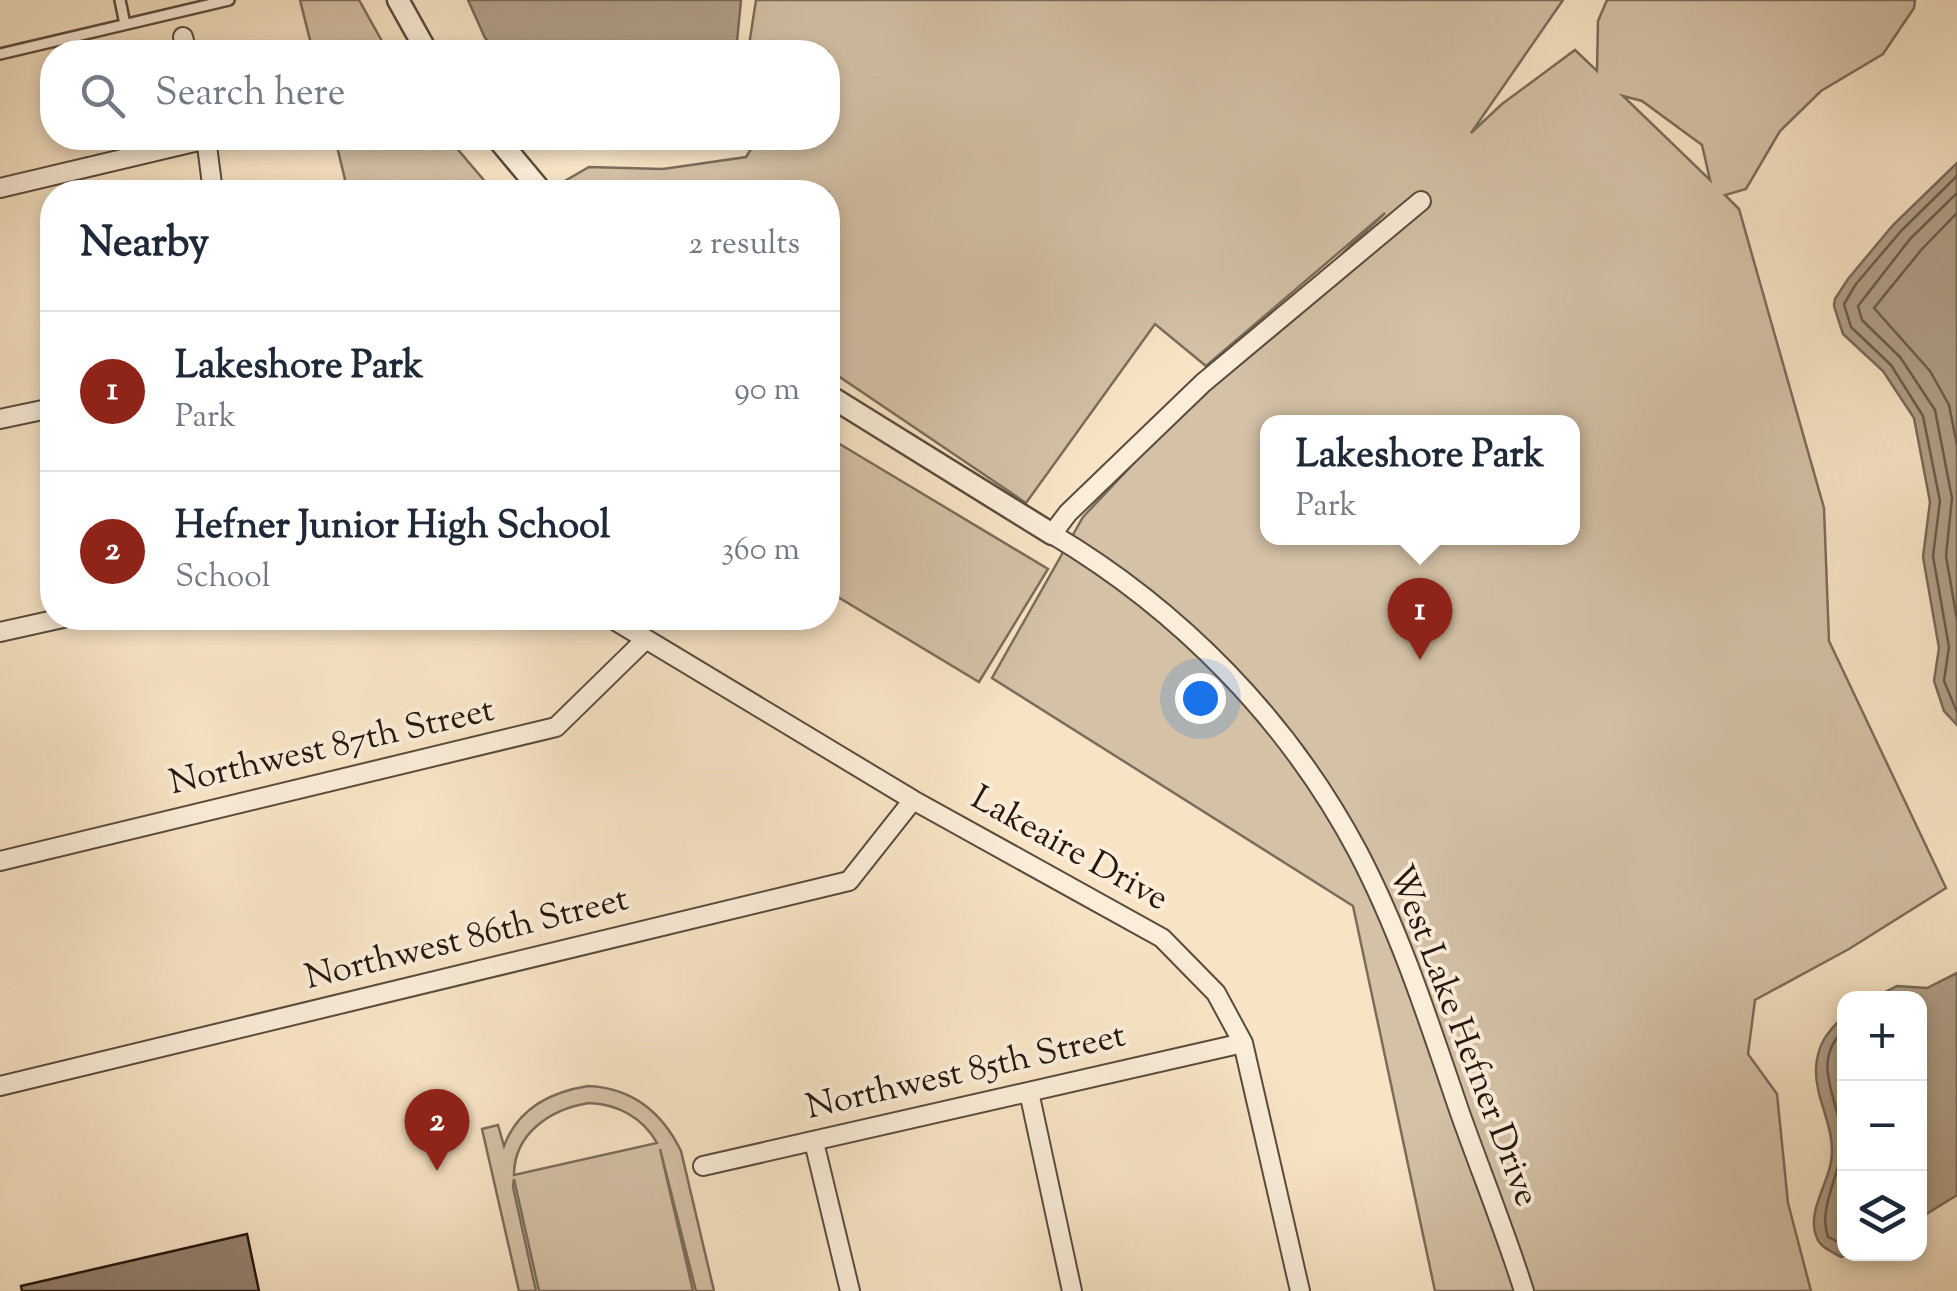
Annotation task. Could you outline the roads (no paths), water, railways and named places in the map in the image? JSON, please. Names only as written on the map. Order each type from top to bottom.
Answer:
[{"type":"street","points":[[398,0],[420,40]]},
{"type":"street","points":[[0,188],[157,150]]},
{"type":"street","points":[[208,150],[212,180]]},
{"type":"street","points":[[506,150],[532,180]]},
{"type":"street","points":[[1052,534],[1068,513],[1202,383],[1420,202]]},
{"type":"street","name":"West Lake Hefner Drive","points":[[840,402],[1089,556],[1207,650],[1290,742],[1358,852],[1417,988],[1524,1291]]},
{"type":"street","points":[[0,419],[40,411]]},
{"type":"street","points":[[0,632],[40,623]]},
{"type":"street","name":"Lakeaire Drive","points":[[631,630],[913,800],[1162,938],[1216,993],[1243,1043],[1300,1291]]},
{"type":"street","name":"Northwest 87th Street","points":[[0,860],[556,727],[646,639]]},
{"type":"street","name":"Northwest 86th Street","points":[[0,1086],[849,881],[913,800]]},
{"type":"street","name":"Northwest 85th Street","points":[[703,1166],[1243,1043]]},
{"type":"street","points":[[1029,1092],[1072,1291]]},
{"type":"street","points":[[814,1142],[850,1291]]},
{"type":"lane","points":[[120,0],[125,24]]},
{"type":"lane","points":[[58,40],[229,0]]},
{"type":"lane","points":[[0,54],[40,44]]},
{"type":"water","points":[[468,0],[741,0],[737,40],[485,38]]},
{"type":"water","points":[[1957,163],[1957,725],[1944,711],[1934,681],[1939,648],[1923,557],[1930,502],[1914,418],[1883,371],[1843,334],[1834,306],[1848,279],[1893,225]]},
{"type":"water","points":[[1957,973],[1957,1195],[1927,1214],[1927,991],[1887,991],[1897,986],[1927,988]]},
{"type":"water","points":[[1837,1024],[1837,1255],[1819,1241],[1814,1229],[1832,1150],[1817,1081],[1817,1060]]},
{"type":"place","name":"Lakeshore Park","points":[[1420,660]]},
{"type":"place","name":"Hefner Junior High School","points":[[437,1171]]}]
